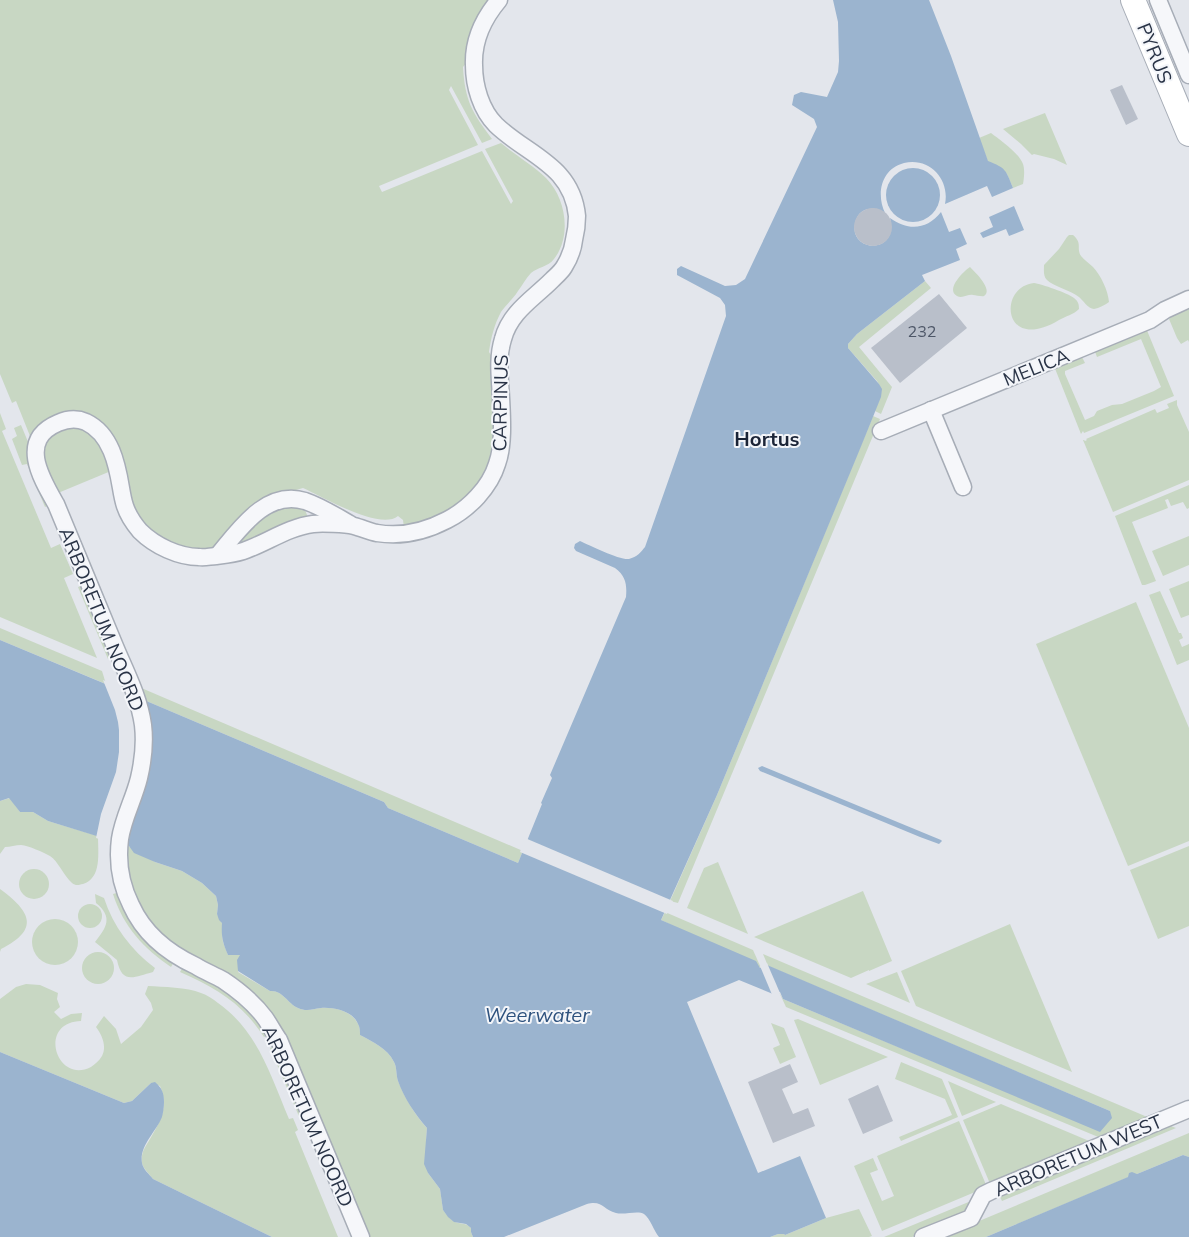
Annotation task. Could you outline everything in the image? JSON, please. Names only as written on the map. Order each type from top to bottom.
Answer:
[{"type":"street","name":"CARPINUS","points":[[36,455],[36,445],[40,436],[47,429],[66,420],[76,419],[86,422],[102,434],[108,443],[117,469],[124,505],[139,530],[159,545],[180,554],[196,558],[246,550],[286,532],[314,524],[352,526],[376,533],[403,533],[423,530],[446,521],[467,507],[482,491],[494,473],[498,462],[502,408],[499,360],[507,325],[514,314],[563,269],[569,258],[576,232],[577,216],[573,199],[563,178],[545,161],[496,125],[484,108],[478,95],[474,79],[477,37],[485,19],[499,0]]},
{"type":"street","name":"PYRUS","points":[[1133,0],[1189,134]]},
{"type":"street","name":"PYRUS","points":[[1158,0],[1189,75]]},
{"type":"street","name":"MELICA","points":[[881,431],[1150,320],[1164,310],[1189,300]]},
{"type":"street","points":[[931,410],[963,487]]},
{"type":"street","name":"ARBORETUM NOORD","points":[[36,455],[37,467],[43,482],[56,504],[133,686],[139,706],[143,727],[143,748],[139,778],[120,838],[119,854],[122,880],[131,905],[147,932],[159,943],[182,959],[222,979],[244,996],[264,1016],[279,1040],[360,1237]]},
{"type":"street","name":"CARPINUS","points":[[218,555],[253,516],[271,503],[280,500],[304,500],[352,526]]},
{"type":"street","name":"ARBORETUM WEST","points":[[923,1237],[971,1218],[983,1195],[1189,1109]]},
{"type":"green space","points":[[0,0],[492,0],[468,61],[463,67],[471,106],[492,139],[482,143],[451,86],[449,90],[478,145],[379,186],[382,192],[482,151],[511,204],[513,201],[485,149],[501,143],[546,178],[553,186],[562,206],[565,229],[560,250],[552,262],[529,275],[501,312],[495,327],[489,352],[494,360],[494,452],[482,480],[454,510],[404,528],[403,520],[398,516],[390,519],[378,519],[365,516],[303,488],[296,490],[298,494],[214,547],[196,551],[164,542],[139,521],[88,417],[32,441],[16,401],[12,403],[0,374]]},
{"type":"green space","points":[[1045,113],[1067,165],[1054,159],[1032,155],[1003,129]]},
{"type":"green space","points":[[991,133],[1009,147],[1021,160],[1024,169],[1023,184],[1013,188],[1007,174],[988,162],[979,138]]},
{"type":"green space","points":[[1069,235],[1073,235],[1076,238],[1079,243],[1081,256],[1093,267],[1104,283],[1109,302],[1100,307],[1090,308],[1079,297],[1050,282],[1045,277],[1044,265]]},
{"type":"green space","points":[[970,267],[985,285],[987,290],[984,296],[971,295],[959,297],[954,293],[953,289],[957,280]]},
{"type":"green space","points":[[925,281],[931,288],[859,347],[892,387],[881,414],[875,411],[881,396],[881,389],[877,381],[847,347],[857,334]]},
{"type":"green space","points":[[1034,283],[1071,296],[1077,301],[1079,309],[1040,328],[1026,329],[1017,324],[1012,316],[1011,305],[1014,295],[1022,287]]},
{"type":"green space","points":[[1189,309],[1189,342],[1188,340],[1181,344],[1169,319],[1173,316],[1172,312]]},
{"type":"green space","points":[[1146,328],[1174,396],[1084,433],[1083,431],[1081,434],[1054,366],[1081,355],[1085,363],[1065,371],[1065,374],[1085,420],[1094,416],[1097,411],[1112,405],[1122,404],[1161,387],[1141,339],[1097,357],[1094,349]]},
{"type":"green space","points":[[1177,400],[1177,405],[1189,432],[1189,480],[1113,512],[1083,440],[1085,441],[1155,409],[1157,413],[1169,408],[1167,404]]},
{"type":"green space","points":[[0,413],[6,429],[2,431],[51,548],[60,544],[73,574],[64,578],[97,658],[0,617]]},
{"type":"green space","points":[[873,416],[880,419],[678,903],[670,901],[717,795]]},
{"type":"green space","points":[[21,425],[51,504],[45,507],[27,464],[22,465],[12,439],[17,436],[14,428]]},
{"type":"green space","points":[[79,426],[102,441],[111,471],[58,493],[44,468],[43,444],[57,429]]},
{"type":"green space","points":[[1189,485],[1189,508],[1187,509],[1183,502],[1171,506],[1168,499],[1165,500],[1168,508],[1132,522],[1156,581],[1142,585],[1115,516]]},
{"type":"green space","points":[[303,505],[309,520],[236,549],[236,543],[271,509]]},
{"type":"green space","points":[[1189,536],[1189,565],[1163,576],[1152,551]]},
{"type":"green space","points":[[1189,581],[1189,615],[1181,618],[1169,589]]},
{"type":"green space","points":[[84,585],[114,656],[108,659],[78,587]]},
{"type":"green space","points":[[1160,591],[1183,638],[1179,640],[1182,647],[1189,644],[1189,660],[1177,665],[1149,595]]},
{"type":"green space","points":[[1136,602],[1189,728],[1189,841],[1128,866],[1036,644]]},
{"type":"green space","points":[[0,628],[102,671],[106,684],[0,640]]},
{"type":"green space","points":[[139,687],[523,851],[518,863],[388,808],[384,802],[144,700]]},
{"type":"green space","points":[[10,798],[20,812],[33,812],[48,821],[98,836],[98,864],[96,871],[89,881],[80,885],[73,884],[53,858],[28,847],[21,845],[5,847],[0,854],[0,801]]},
{"type":"green space","points":[[127,845],[155,862],[182,871],[202,883],[216,896],[217,914],[222,923],[223,942],[228,955],[241,955],[238,972],[270,991],[282,995],[298,1008],[307,1010],[331,1008],[347,1013],[358,1024],[360,1035],[388,1053],[395,1064],[398,1081],[404,1094],[414,1112],[427,1128],[428,1173],[440,1189],[443,1210],[453,1221],[469,1226],[473,1237],[367,1237],[284,1038],[172,947],[139,908],[127,873]]},
{"type":"green space","points":[[1189,846],[1189,926],[1158,939],[1130,870]]},
{"type":"green space","points":[[718,862],[748,934],[687,908],[704,868]]},
{"type":"green space","points":[[34,869],[45,873],[49,884],[45,895],[34,899],[23,895],[19,884],[23,873]]},
{"type":"green space","points":[[0,889],[18,905],[24,912],[27,920],[22,934],[14,942],[1,949],[0,952]]},
{"type":"green space","points":[[863,891],[892,961],[869,971],[851,978],[754,937]]},
{"type":"green space","points":[[120,892],[174,962],[171,967],[143,944],[122,916],[113,894]]},
{"type":"green space","points":[[95,894],[104,898],[118,928],[138,953],[155,968],[153,972],[135,977],[126,976],[119,968],[117,960],[95,942],[103,932],[106,918],[105,913],[96,903]]},
{"type":"green space","points":[[90,904],[99,907],[102,916],[99,925],[90,928],[81,925],[78,916],[81,907]]},
{"type":"green space","points":[[665,912],[753,950],[761,968],[661,920]]},
{"type":"green space","points":[[55,919],[68,923],[74,929],[78,942],[74,955],[68,961],[55,965],[42,961],[36,955],[32,942],[36,929],[42,923]]},
{"type":"green space","points":[[1010,924],[1072,1072],[916,1006],[901,971]]},
{"type":"green space","points":[[98,952],[109,957],[114,968],[109,979],[98,984],[87,979],[82,968],[87,957]]},
{"type":"green space","points":[[763,954],[1152,1119],[1103,1139],[786,1007],[779,992],[783,999],[1100,1131],[1110,1111],[768,966]]},
{"type":"green space","points":[[183,967],[195,972],[239,999],[270,1034],[264,1037],[256,1025],[237,1006],[217,991],[180,972]]},
{"type":"green space","points":[[897,972],[910,1003],[866,984]]},
{"type":"green space","points":[[26,984],[40,985],[58,993],[57,999],[60,1007],[54,1012],[61,1019],[71,1014],[82,1013],[81,1021],[67,1024],[59,1031],[56,1041],[56,1051],[61,1061],[68,1068],[79,1070],[91,1067],[102,1056],[103,1041],[96,1027],[104,1016],[116,1029],[121,1044],[141,1027],[153,1010],[145,994],[148,986],[195,991],[208,996],[232,1014],[262,1056],[289,1119],[293,1118],[298,1130],[295,1132],[338,1237],[272,1237],[153,1179],[144,1167],[142,1158],[144,1148],[159,1123],[163,1109],[163,1094],[160,1086],[151,1083],[132,1101],[124,1103],[0,1052],[0,999],[16,987]]},
{"type":"green space","points":[[798,1019],[888,1057],[820,1085],[794,1020]]},
{"type":"green space","points":[[771,1023],[784,1028],[796,1057],[780,1064],[773,1048],[780,1045]]},
{"type":"green space","points":[[275,1045],[306,1119],[301,1121],[270,1048]]},
{"type":"green space","points":[[901,1062],[942,1079],[958,1117],[901,1141],[899,1137],[952,1115],[945,1099],[895,1079]]},
{"type":"green space","points":[[948,1081],[996,1102],[962,1116]]},
{"type":"green space","points":[[1001,1104],[1094,1143],[991,1186],[963,1120]]},
{"type":"green space","points":[[959,1121],[987,1187],[882,1231],[854,1166],[873,1158],[878,1170],[870,1173],[882,1201],[894,1196],[877,1156]]},
{"type":"green space","points":[[1168,1125],[1176,1128],[1002,1201],[999,1195]]},
{"type":"green space","points":[[1189,1133],[1189,1157],[1183,1155],[1137,1174],[1129,1173],[1129,1177],[986,1237],[941,1237]]},
{"type":"green space","points":[[971,1201],[965,1215],[912,1237],[884,1237]]},
{"type":"green space","points":[[859,1209],[872,1236],[770,1237],[778,1234],[785,1235],[826,1218]]},
{"type":"water","name":"Weerwater","points":[[833,0],[929,0],[988,161],[1005,170],[1013,188],[992,197],[987,186],[945,204],[946,195],[944,187],[936,172],[922,164],[904,163],[890,171],[882,183],[881,198],[885,213],[869,209],[861,212],[857,218],[855,233],[859,240],[874,246],[881,244],[887,239],[891,230],[890,218],[910,227],[917,227],[930,222],[941,212],[949,232],[960,228],[967,244],[956,249],[960,260],[922,275],[925,281],[857,334],[848,344],[848,348],[879,384],[882,389],[881,397],[717,795],[661,920],[756,961],[760,968],[767,965],[1110,1111],[1112,1118],[1100,1132],[783,999],[780,992],[773,994],[739,980],[687,1002],[758,1173],[800,1156],[826,1218],[785,1235],[778,1234],[770,1237],[659,1237],[644,1214],[638,1212],[616,1213],[600,1204],[592,1203],[504,1237],[473,1237],[471,1228],[466,1224],[454,1222],[443,1210],[440,1189],[424,1164],[427,1128],[403,1094],[394,1062],[384,1049],[360,1035],[359,1025],[352,1016],[331,1008],[307,1010],[298,1008],[282,995],[270,991],[238,971],[237,960],[240,955],[228,955],[226,951],[222,936],[222,923],[217,914],[216,896],[202,883],[182,871],[134,853],[129,846],[48,821],[33,812],[20,812],[9,798],[0,801],[0,640],[384,802],[388,808],[518,863],[552,778],[550,775],[626,597],[625,581],[622,574],[615,568],[576,551],[574,548],[575,544],[580,541],[624,559],[637,556],[645,547],[726,316],[725,305],[720,298],[677,275],[677,269],[681,266],[725,286],[736,285],[745,279],[817,127],[814,119],[792,105],[794,95],[801,92],[827,97],[838,72],[838,22]]},
{"type":"water","points":[[908,168],[918,168],[928,172],[936,180],[940,195],[936,210],[928,218],[918,222],[908,222],[898,218],[890,210],[886,200],[886,190],[890,180],[898,172]]},
{"type":"water","points":[[1014,206],[1024,230],[1009,236],[1006,229],[983,238],[980,233],[993,227],[989,217]]},
{"type":"water","points":[[762,766],[942,841],[939,844],[920,837],[760,771],[758,768]]},
{"type":"water","points":[[0,1052],[124,1103],[132,1101],[151,1083],[155,1082],[163,1093],[164,1108],[162,1117],[143,1151],[142,1163],[145,1169],[153,1179],[272,1237],[0,1237]]},
{"type":"water","points":[[1183,1155],[1189,1157],[1189,1237],[986,1237],[1128,1177],[1129,1173],[1137,1174]]},
{"type":"pier","points":[[103,680],[144,697],[151,749],[150,768],[130,831],[128,848],[96,838],[101,814],[116,772],[119,752],[118,722]]},
{"type":"pier","points":[[525,838],[673,901],[667,914],[520,852]]},
{"type":"pier","points":[[767,963],[780,993],[773,997],[760,966]]},
{"type":"building","points":[[1122,85],[1138,119],[1126,125],[1110,90]]},
{"type":"building","points":[[873,208],[886,214],[892,227],[886,240],[873,246],[860,240],[854,227],[860,214]]},
{"type":"building","points":[[939,294],[967,328],[900,383],[871,348]]},
{"type":"building","points":[[790,1064],[798,1082],[782,1089],[793,1114],[808,1108],[815,1126],[773,1143],[748,1082]]},
{"type":"building","points":[[878,1085],[893,1121],[863,1134],[848,1099]]},
{"type":"district","name":"Hortus","points":[[767,438]]}]
